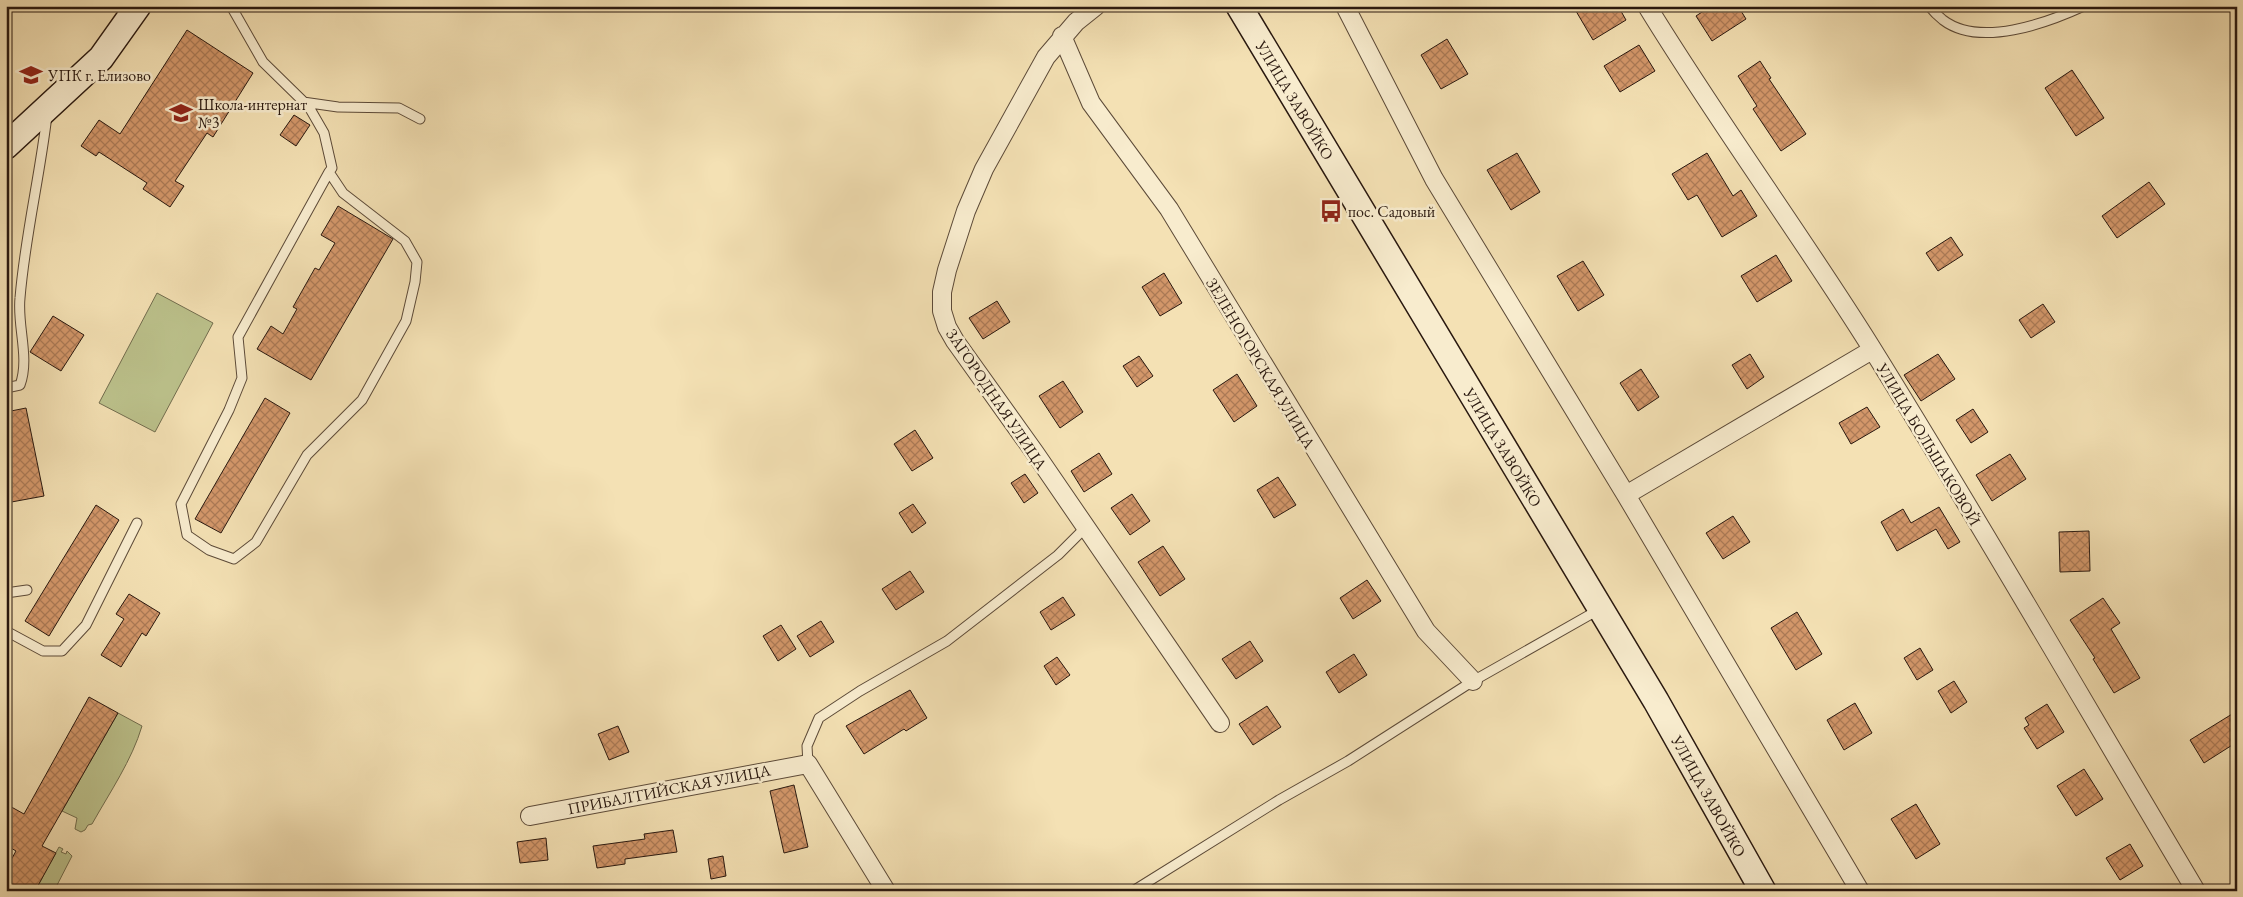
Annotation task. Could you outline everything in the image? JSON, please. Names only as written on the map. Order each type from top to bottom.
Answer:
[{"type":"main road","points":[[6,146],[101,58],[138,6]]},
{"type":"main road","name":"УЛИЦА ЗАВОЙКО","points":[[1239,6],[1656,702],[1763,891]]},
{"type":"street","name":"ЗАГОРОДНАЯ УЛИЦА","points":[[1096,6],[1062,36],[1046,57],[984,168],[966,211],[947,270],[942,292],[942,311],[947,327],[955,341],[1004,408],[1220,723]]},
{"type":"street","points":[[1345,6],[1434,179],[1626,495],[1860,891]]},
{"type":"street","name":"УЛИЦА БОЛЬШАКОВОЙ","points":[[1647,6],[1721,121],[1806,245],[1872,350],[2196,891]]},
{"type":"street","name":"ЗЕЛЕНОГОРСКАЯ УЛИЦА","points":[[1062,36],[1091,103],[1168,209],[1326,471],[1426,631],[1473,681]]},
{"type":"street","points":[[1626,495],[1872,350]]},
{"type":"street","points":[[808,764],[886,891]]},
{"type":"street","name":"ПРИБАЛТИЙСКАЯ УЛИЦА","points":[[530,816],[808,764]]},
{"type":"lane","points":[[231,6],[263,62],[309,107],[324,133],[332,168],[329,172],[238,337],[242,378],[229,410],[181,504],[186,535],[209,550],[234,559],[256,542],[307,454],[362,400],[406,321],[416,282],[417,262],[405,241],[343,193],[329,172]]},
{"type":"lane","points":[[1929,6],[1944,21],[1961,28],[1981,32],[2019,29],[2055,18],[2084,6]]},
{"type":"lane","points":[[303,102],[338,107],[399,108],[420,119]]},
{"type":"lane","points":[[6,388],[20,385],[22,379],[23,340],[20,300],[29,226],[42,161],[48,108]]},
{"type":"lane","points":[[6,631],[43,651],[62,651],[86,625],[137,523]]},
{"type":"lane","points":[[808,764],[807,746],[819,718],[860,691],[947,641],[1058,555],[1085,528]]},
{"type":"lane","points":[[6,593],[27,590]]},
{"type":"lane","points":[[1133,891],[1279,800],[1348,761],[1473,681],[1600,609]]},
{"type":"green space","points":[[157,293],[213,323],[155,432],[99,403]]},
{"type":"green space","points":[[118,713],[142,726],[138,739],[127,764],[92,824],[88,825],[81,832],[75,829],[77,818],[62,811]]},
{"type":"green space","points":[[59,847],[63,849],[61,852],[66,854],[67,851],[72,856],[54,891],[35,891]]},
{"type":"building","points":[[1573,6],[1618,6],[1626,20],[1593,40]]},
{"type":"building","points":[[1711,6],[1738,6],[1746,19],[1712,41],[1696,16]]},
{"type":"building","name":"Школа-интернат №3","points":[[187,30],[253,73],[213,137],[207,133],[175,181],[184,186],[170,207],[143,189],[147,183],[99,152],[96,156],[81,146],[99,120],[120,134]]},
{"type":"building","points":[[1447,39],[1468,74],[1441,89],[1421,55]]},
{"type":"building","points":[[1639,45],[1655,71],[1620,92],[1604,66]]},
{"type":"building","points":[[1760,61],[1771,78],[1769,79],[1806,134],[1781,151],[1753,109],[1757,106],[1738,76]]},
{"type":"building","points":[[2072,70],[2104,118],[2076,136],[2045,88]]},
{"type":"building","points":[[294,115],[310,125],[296,146],[280,135]]},
{"type":"building","points":[[1517,153],[1540,192],[1511,210],[1487,170]]},
{"type":"building","points":[[1707,153],[1733,196],[1741,190],[1757,216],[1722,237],[1697,195],[1688,200],[1672,174]]},
{"type":"building","points":[[2149,182],[2165,204],[2117,238],[2102,216]]},
{"type":"building","points":[[338,206],[393,239],[311,380],[257,349],[271,326],[283,334],[297,309],[293,307],[315,268],[319,270],[335,243],[321,235]]},
{"type":"building","points":[[1951,237],[1963,255],[1938,271],[1926,253]]},
{"type":"building","points":[[1776,255],[1792,281],[1757,302],[1741,276]]},
{"type":"building","points":[[1583,261],[1604,295],[1578,311],[1557,276]]},
{"type":"building","points":[[1164,273],[1182,303],[1160,316],[1142,287]]},
{"type":"building","points":[[997,301],[1010,322],[983,339],[969,318]]},
{"type":"building","points":[[2043,304],[2055,322],[2031,338],[2019,320]]},
{"type":"building","points":[[53,316],[84,335],[61,371],[30,352]]},
{"type":"building","points":[[1750,354],[1764,377],[1747,389],[1732,365]]},
{"type":"building","points":[[1938,354],[1955,379],[1921,401],[1904,375]]},
{"type":"building","points":[[1139,356],[1153,376],[1137,387],[1123,366]]},
{"type":"building","points":[[1641,369],[1659,397],[1638,411],[1620,383]]},
{"type":"building","points":[[1237,374],[1257,406],[1234,422],[1213,390]]},
{"type":"building","points":[[1063,381],[1083,412],[1060,428],[1039,396]]},
{"type":"building","points":[[265,398],[290,413],[221,533],[195,519]]},
{"type":"building","points":[[1867,407],[1880,427],[1851,444],[1839,423]]},
{"type":"building","points":[[26,408],[44,496],[6,503],[6,412]]},
{"type":"building","points":[[1973,409],[1988,432],[1971,443],[1956,420]]},
{"type":"building","points":[[915,430],[933,458],[912,471],[894,444]]},
{"type":"building","points":[[1099,453],[1112,474],[1084,492],[1071,471]]},
{"type":"building","points":[[2010,454],[2026,479],[1992,501],[1976,475]]},
{"type":"building","points":[[1025,474],[1038,493],[1024,503],[1011,483]]},
{"type":"building","points":[[1278,477],[1296,505],[1274,518],[1257,490]]},
{"type":"building","points":[[1132,494],[1150,521],[1130,535],[1111,508]]},
{"type":"building","points":[[913,504],[926,523],[912,533],[899,513]]},
{"type":"building","points":[[96,505],[119,520],[49,636],[25,621]]},
{"type":"building","points":[[1939,507],[1960,542],[1948,549],[1936,529],[1897,551],[1881,522],[1903,509],[1911,523]]},
{"type":"building","points":[[1733,516],[1750,542],[1723,559],[1706,533]]},
{"type":"building","points":[[2089,531],[2090,571],[2060,572],[2059,532]]},
{"type":"building","points":[[1163,546],[1185,579],[1160,596],[1138,562]]},
{"type":"building","points":[[910,571],[924,592],[896,610],[882,589]]},
{"type":"building","points":[[1367,580],[1381,601],[1353,619],[1340,598]]},
{"type":"building","points":[[129,594],[160,613],[146,636],[142,633],[121,667],[101,655],[124,619],[116,614]]},
{"type":"building","points":[[1063,597],[1075,615],[1051,630],[1040,612]]},
{"type":"building","points":[[2103,598],[2120,623],[2111,629],[2140,678],[2114,693],[2093,659],[2095,658],[2070,620]]},
{"type":"building","points":[[1797,612],[1822,654],[1796,670],[1771,628]]},
{"type":"building","points":[[821,621],[834,642],[810,657],[797,636]]},
{"type":"building","points":[[781,625],[796,649],[778,661],[763,636]]},
{"type":"building","points":[[1250,641],[1263,661],[1236,679],[1222,659]]},
{"type":"building","points":[[1920,648],[1933,670],[1917,680],[1904,658]]},
{"type":"building","points":[[1354,654],[1367,675],[1339,693],[1326,672]]},
{"type":"building","points":[[1057,657],[1070,675],[1056,685],[1044,666]]},
{"type":"building","points":[[1954,681],[1967,702],[1951,713],[1938,691]]},
{"type":"building","points":[[910,690],[927,718],[906,731],[904,729],[864,754],[846,726]]},
{"type":"building","points":[[89,697],[118,713],[42,846],[56,853],[35,891],[6,891],[6,869],[16,851],[6,845],[6,804],[24,814]]},
{"type":"building","points":[[1855,703],[1872,733],[1844,750],[1827,720]]},
{"type":"building","points":[[2047,704],[2064,732],[2037,749],[2024,728],[2029,725],[2025,718]]},
{"type":"building","points":[[1267,706],[1281,727],[1253,745],[1239,724]]},
{"type":"building","points":[[2237,711],[2237,742],[2204,763],[2190,740]]},
{"type":"building","points":[[618,726],[629,752],[609,760],[598,734]]},
{"type":"building","points":[[2084,769],[2103,799],[2076,816],[2057,786]]},
{"type":"building","points":[[794,785],[808,847],[784,853],[770,791]]},
{"type":"building","points":[[1916,804],[1940,844],[1916,859],[1891,819]]},
{"type":"building","points":[[673,830],[677,852],[625,859],[625,864],[597,868],[593,846],[645,839],[644,834]]},
{"type":"building","points":[[546,838],[548,860],[520,863],[517,842]]},
{"type":"building","points":[[2130,844],[2143,866],[2120,880],[2106,858]]},
{"type":"building","points":[[723,856],[726,876],[711,879],[708,859]]},
{"type":"place","name":"УПК г. Елизово","points":[[31,75]]},
{"type":"place","name":"Школа-интернат №3","points":[[181,113]]},
{"type":"place","name":"пос. Садовый","points":[[1331,211]]}]
